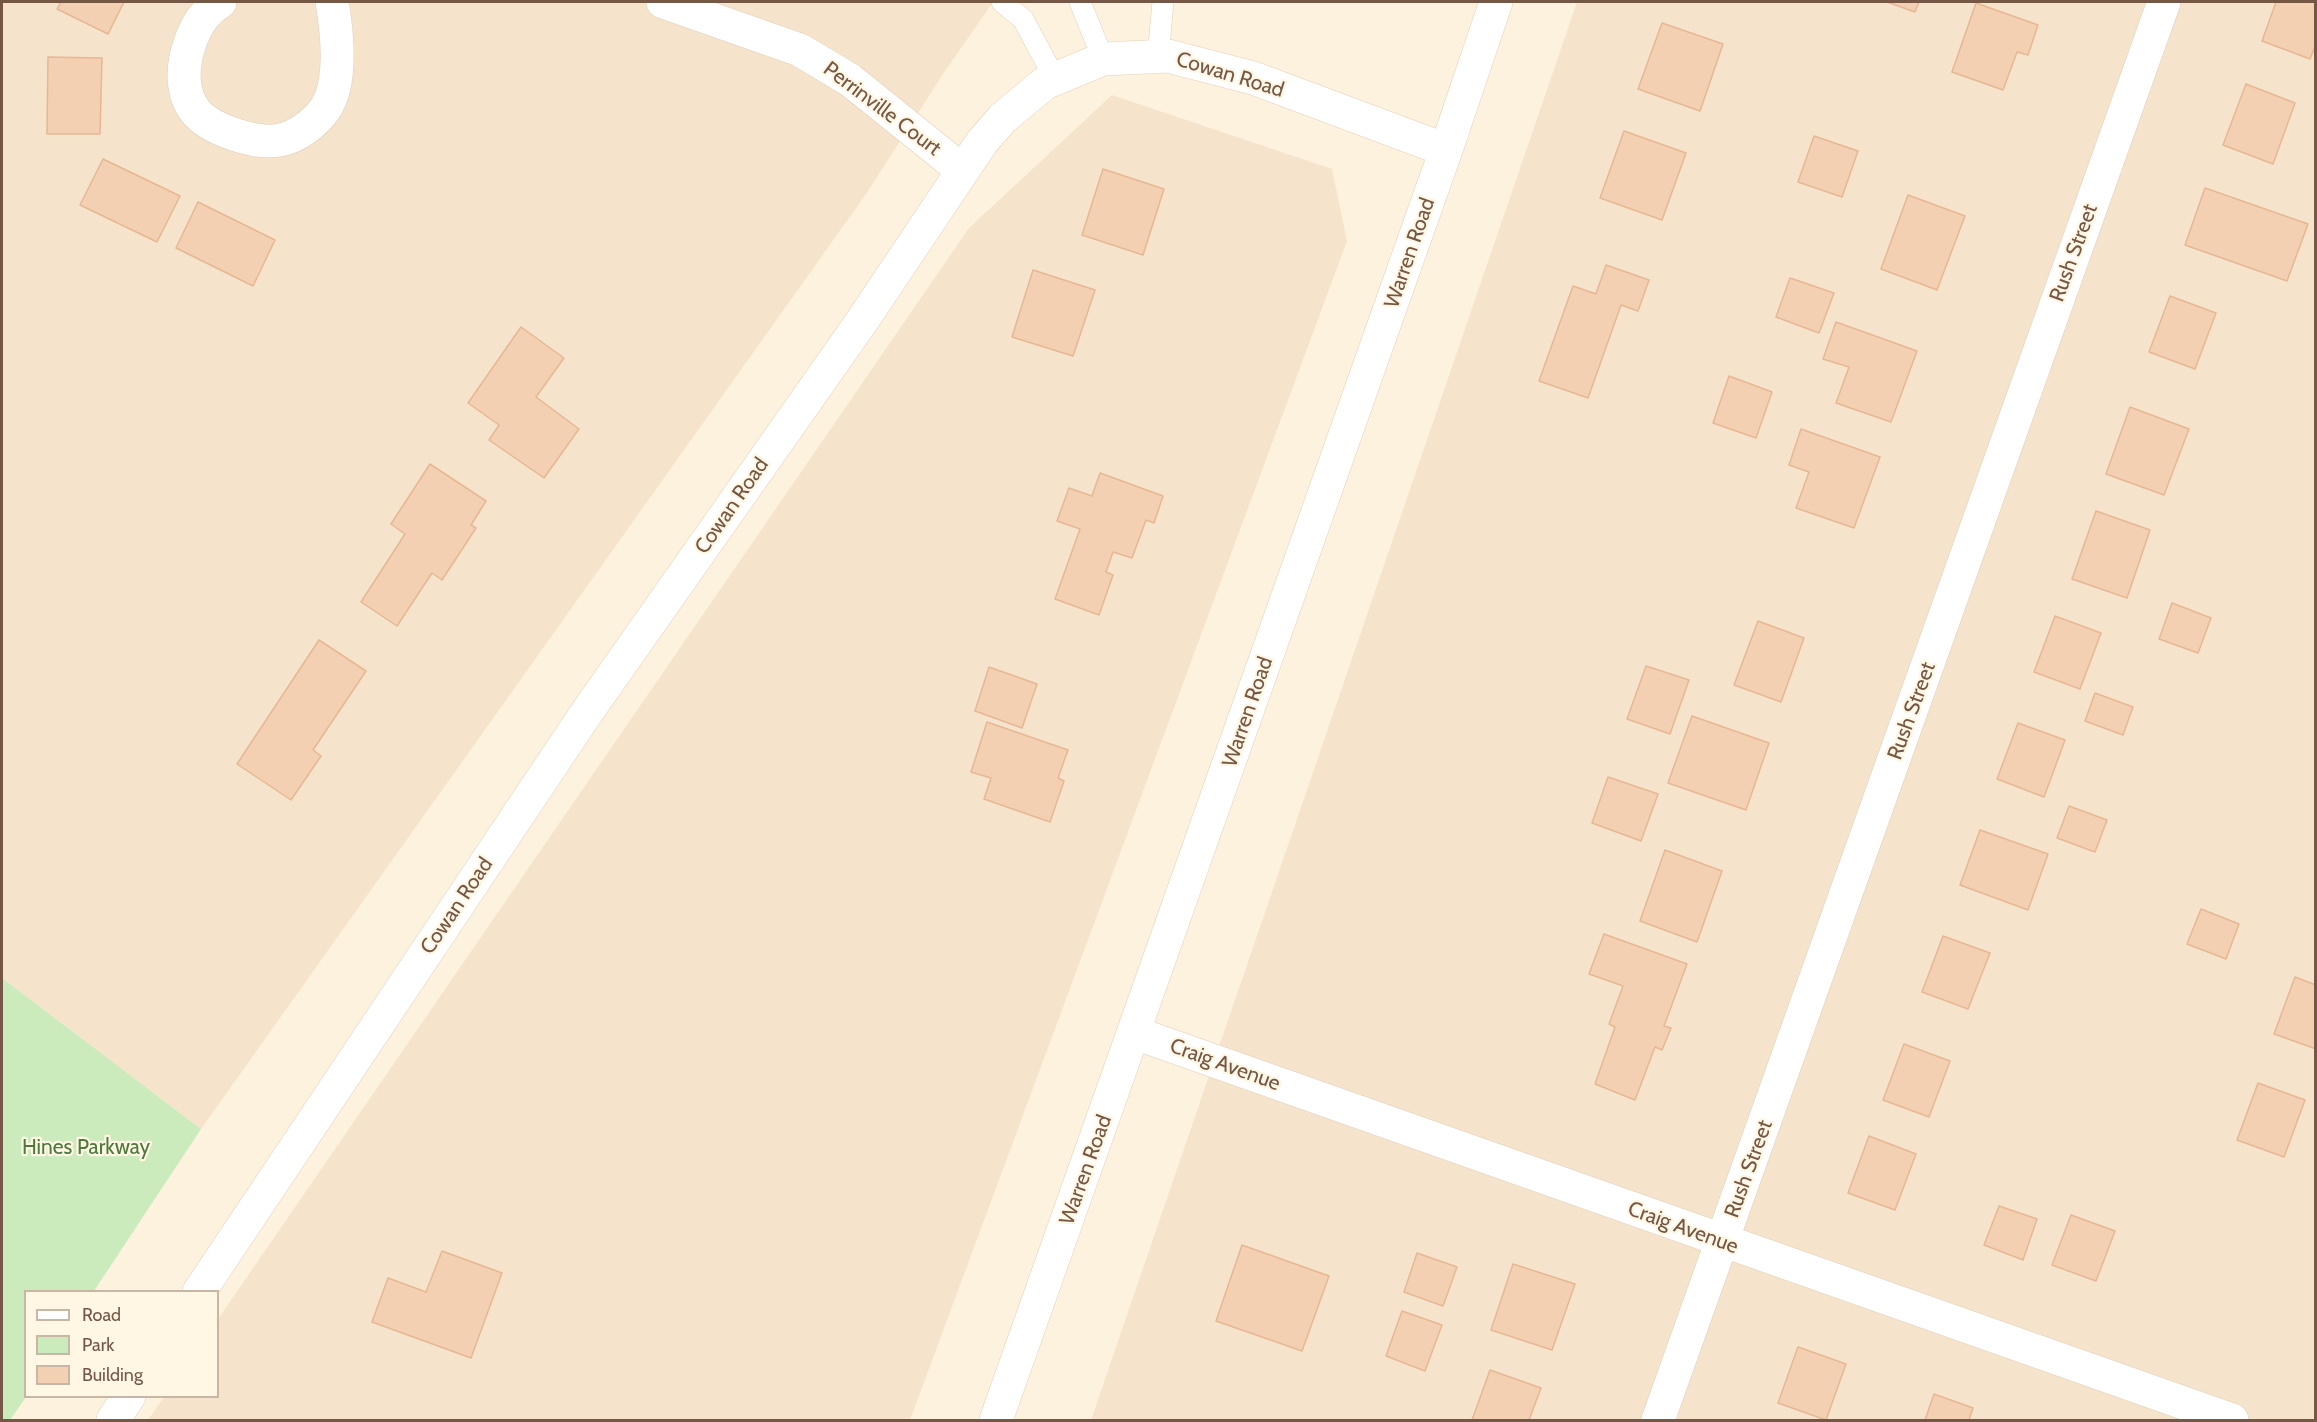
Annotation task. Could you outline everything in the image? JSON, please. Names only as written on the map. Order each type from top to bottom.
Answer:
[{"type":"street","points":[[220,2],[195,28],[186,55],[184,88],[196,112],[218,130],[252,139],[280,141],[304,130],[326,109],[336,76],[338,35],[332,2]]},
{"type":"street","name":"Perrinville Court","points":[[663,2],[800,50],[850,80],[962,170]]},
{"type":"street","name":"Warren Road","points":[[996,1420],[1135,1033],[1496,2]]},
{"type":"street","name":"Rush Street","points":[[1658,1420],[2164,2]]},
{"type":"street","name":"Cowan Road","points":[[200,1290],[587,712],[853,334],[962,170],[1003,118],[1045,83],[1104,59],[1168,56],[1205,63],[1253,78],[1446,150]]},
{"type":"street","name":"Craig Avenue","points":[[1135,1033],[2232,1420]]},
{"type":"street","points":[[113,1420],[128,1398]]},
{"type":"lane","points":[[1002,2],[1023,19],[1055,79]]},
{"type":"lane","points":[[1080,2],[1104,59]]},
{"type":"lane","points":[[1158,57],[1163,2]]},
{"type":"shaded area","points":[[2,2],[993,2],[943,74],[866,194],[201,1129],[2,978]]},
{"type":"shaded area","points":[[1577,2],[2315,2],[2315,1420],[1091,1420]]},
{"type":"shaded area","points":[[1112,95],[1332,169],[1347,241],[910,1420],[148,1420],[163,1398],[219,1398],[219,1318],[969,228]]},
{"type":"green space","name":"Hines Parkway","points":[[2,978],[201,1129],[95,1290],[24,1290],[25,1398],[10,1420],[2,1420]]},
{"type":"building","points":[[61,2],[124,2],[108,34],[57,9]]},
{"type":"building","points":[[1887,2],[1919,2],[1915,12]]},
{"type":"building","points":[[2276,2],[2316,2],[2316,44],[2310,59],[2262,41]]},
{"type":"building","points":[[1976,3],[2038,25],[2028,55],[2017,52],[2003,90],[1952,72]]},
{"type":"building","points":[[1662,23],[1723,44],[1700,111],[1638,89]]},
{"type":"building","points":[[48,57],[102,58],[100,134],[47,134]]},
{"type":"building","points":[[2246,84],[2295,103],[2273,164],[2223,145]]},
{"type":"building","points":[[1624,131],[1686,153],[1662,220],[1600,198]]},
{"type":"building","points":[[1814,136],[1858,151],[1842,197],[1798,182]]},
{"type":"building","points":[[103,159],[180,196],[157,242],[80,205]]},
{"type":"building","points":[[1103,169],[1164,189],[1143,255],[1082,235]]},
{"type":"building","points":[[2205,188],[2308,224],[2287,281],[2185,245]]},
{"type":"building","points":[[1908,195],[1965,216],[1937,290],[1881,269]]},
{"type":"building","points":[[198,202],[275,240],[253,286],[176,248]]},
{"type":"building","points":[[1606,265],[1649,280],[1638,311],[1621,305],[1588,398],[1539,381],[1573,286],[1596,294]]},
{"type":"building","points":[[1033,270],[1095,290],[1073,356],[1012,337]]},
{"type":"building","points":[[1790,278],[1834,293],[1819,333],[1776,317]]},
{"type":"building","points":[[2170,296],[2216,313],[2195,369],[2149,352]]},
{"type":"building","points":[[1836,322],[1917,351],[1891,422],[1836,403],[1849,367],[1823,359]]},
{"type":"building","points":[[521,327],[564,358],[536,397],[579,429],[544,478],[489,440],[499,425],[468,403]]},
{"type":"building","points":[[1729,376],[1772,392],[1756,438],[1713,423]]},
{"type":"building","points":[[2130,407],[2189,429],[2164,495],[2106,474]]},
{"type":"building","points":[[1801,429],[1880,457],[1854,528],[1796,508],[1809,472],[1789,465]]},
{"type":"building","points":[[430,464],[486,501],[471,525],[476,528],[442,580],[432,573],[397,626],[361,602],[405,534],[391,524]]},
{"type":"building","points":[[1100,473],[1163,496],[1154,523],[1146,520],[1132,558],[1113,552],[1106,572],[1113,575],[1099,615],[1055,599],[1080,529],[1057,521],[1069,488],[1092,496]]},
{"type":"building","points":[[2096,511],[2150,530],[2127,598],[2072,579]]},
{"type":"building","points":[[2172,603],[2211,618],[2198,653],[2159,639]]},
{"type":"building","points":[[2055,616],[2101,633],[2080,689],[2034,672]]},
{"type":"building","points":[[1758,621],[1804,638],[1781,702],[1734,685]]},
{"type":"building","points":[[319,640],[366,671],[313,750],[321,756],[291,800],[237,764]]},
{"type":"building","points":[[1646,666],[1689,680],[1670,734],[1627,719]]},
{"type":"building","points":[[989,667],[1037,684],[1022,728],[975,711]]},
{"type":"building","points":[[2095,693],[2133,707],[2123,735],[2085,721]]},
{"type":"building","points":[[1692,716],[1769,743],[1746,810],[1668,783]]},
{"type":"building","points":[[987,722],[1068,750],[1058,778],[1064,781],[1050,822],[984,799],[991,778],[971,772]]},
{"type":"building","points":[[2018,723],[2065,740],[2044,797],[1997,779]]},
{"type":"building","points":[[1608,777],[1658,794],[1641,841],[1592,823]]},
{"type":"building","points":[[2069,806],[2107,820],[2095,852],[2057,838]]},
{"type":"building","points":[[1980,830],[2048,854],[2028,910],[1960,885]]},
{"type":"building","points":[[1665,850],[1722,871],[1697,942],[1640,921]]},
{"type":"building","points":[[2201,909],[2239,924],[2226,959],[2187,944]]},
{"type":"building","points":[[1604,934],[1687,964],[1664,1026],[1671,1028],[1662,1050],[1655,1047],[1635,1100],[1595,1084],[1615,1027],[1609,1024],[1623,986],[1589,974]]},
{"type":"building","points":[[1943,936],[1990,953],[1968,1009],[1922,992]]},
{"type":"building","points":[[2295,977],[2316,985],[2316,1049],[2274,1034]]},
{"type":"building","points":[[1904,1044],[1950,1061],[1929,1117],[1883,1100]]},
{"type":"building","points":[[2258,1083],[2305,1100],[2284,1157],[2237,1140]]},
{"type":"building","points":[[1869,1136],[1916,1154],[1895,1210],[1848,1193]]},
{"type":"building","points":[[1999,1206],[2037,1219],[2023,1260],[1984,1245]]},
{"type":"building","points":[[2071,1215],[2115,1231],[2096,1281],[2052,1265]]},
{"type":"building","points":[[1242,1245],[1329,1276],[1302,1351],[1216,1321]]},
{"type":"building","points":[[442,1251],[502,1273],[471,1358],[372,1322],[388,1278],[426,1292]]},
{"type":"building","points":[[1417,1253],[1457,1267],[1443,1306],[1404,1292]]},
{"type":"building","points":[[1513,1264],[1575,1284],[1552,1350],[1491,1330]]},
{"type":"building","points":[[1402,1311],[1442,1325],[1425,1371],[1386,1356]]},
{"type":"building","points":[[1798,1347],[1846,1364],[1826,1420],[1778,1403]]},
{"type":"building","points":[[1490,1370],[1541,1388],[1529,1420],[1472,1420]]},
{"type":"building","points":[[1934,1394],[1973,1408],[1969,1420],[1925,1420]]}]
